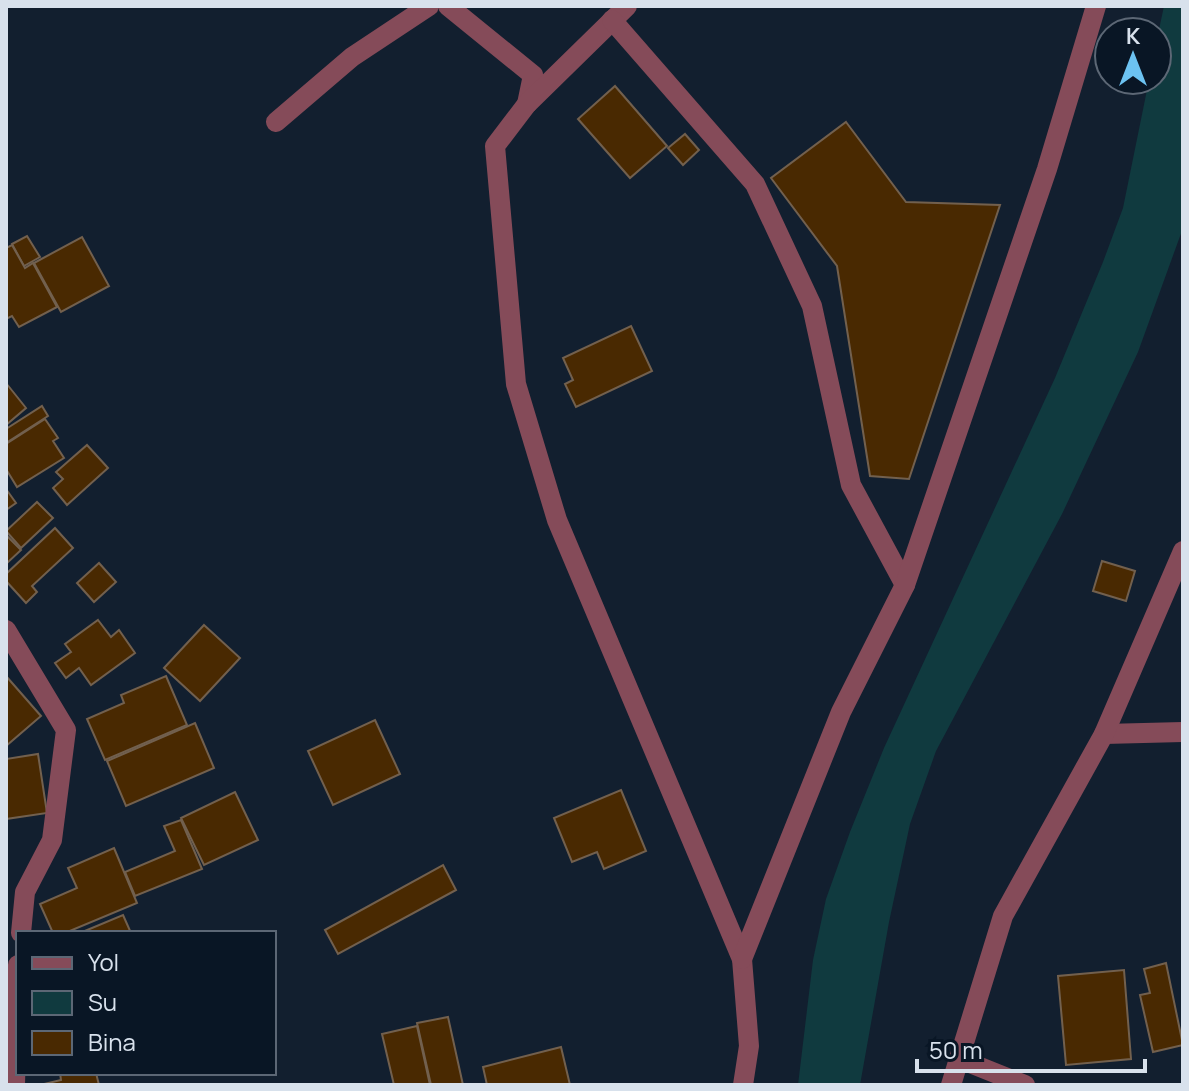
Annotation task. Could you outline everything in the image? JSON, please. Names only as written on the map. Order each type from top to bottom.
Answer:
[{"type":"street","points":[[276,122],[352,57],[429,6]]},
{"type":"street","points":[[448,6],[533,75],[527,104]]},
{"type":"street","points":[[742,959],[841,712],[905,585],[1047,169],[1096,6]]},
{"type":"street","points":[[743,1085],[749,1046],[742,959],[557,520],[516,384],[495,146],[527,104],[620,13],[755,184],[812,306],[851,485],[905,585]]},
{"type":"street","points":[[951,1085],[1003,916],[1104,734],[1183,551]]},
{"type":"street","points":[[6,630],[66,730],[52,840],[25,892],[21,931]]},
{"type":"street","points":[[1104,734],[1183,732]]},
{"type":"street","points":[[15,1085],[16,1045]]},
{"type":"street","points":[[960,1059],[1025,1085]]},
{"type":"water","points":[[1164,6],[1183,6],[1183,228],[1138,352],[1062,514],[936,751],[910,824],[860,1085],[798,1085],[813,960],[826,899],[850,832],[884,748],[1055,378],[1103,262],[1123,208],[1146,96],[1173,96],[1173,16],[1162,16]]},
{"type":"building","points":[[615,86],[667,146],[630,178],[578,119]]},
{"type":"building","points":[[846,122],[906,202],[1000,205],[909,479],[870,476],[837,266],[771,178]]},
{"type":"building","points":[[685,134],[699,150],[683,165],[668,148]]},
{"type":"building","points":[[27,236],[40,257],[24,266],[12,244]]},
{"type":"building","points":[[82,237],[109,286],[61,312],[34,263]]},
{"type":"building","points":[[12,245],[25,268],[33,263],[57,307],[19,327],[12,316],[6,319],[6,248]]},
{"type":"building","points":[[631,326],[652,371],[576,407],[565,384],[573,380],[563,358]]},
{"type":"building","points":[[6,383],[26,408],[6,425]]},
{"type":"building","points":[[42,406],[48,416],[6,443],[6,429]]},
{"type":"building","points":[[45,419],[58,438],[53,441],[64,458],[17,487],[6,469],[6,444]]},
{"type":"building","points":[[87,445],[108,468],[67,505],[53,488],[63,479],[56,472]]},
{"type":"building","points":[[6,489],[16,503],[6,510]]},
{"type":"building","points":[[37,502],[53,518],[21,548],[6,531]]},
{"type":"building","points":[[55,528],[73,548],[32,586],[37,592],[26,603],[6,581],[6,574]]},
{"type":"building","points":[[6,535],[21,550],[6,564]]},
{"type":"building","points":[[1102,561],[1135,571],[1126,601],[1093,591]]},
{"type":"building","points":[[99,563],[116,582],[94,602],[77,583]]},
{"type":"building","points":[[98,620],[111,637],[119,630],[135,653],[91,685],[79,668],[66,678],[55,663],[71,652],[65,644]]},
{"type":"building","points":[[204,625],[240,658],[200,701],[164,668]]},
{"type":"building","points":[[6,676],[41,716],[6,746]]},
{"type":"building","points":[[166,676],[187,725],[105,760],[87,719],[124,703],[121,695]]},
{"type":"building","points":[[375,720],[400,774],[333,805],[308,751]]},
{"type":"building","points":[[195,723],[214,768],[126,806],[107,761]]},
{"type":"building","points":[[38,754],[47,813],[6,819],[6,759]]},
{"type":"building","points":[[621,790],[646,851],[604,869],[597,852],[572,862],[554,818]]},
{"type":"building","points":[[235,792],[258,840],[204,865],[181,818]]},
{"type":"building","points":[[181,820],[202,869],[135,896],[125,872],[175,851],[164,826]]},
{"type":"building","points":[[114,848],[137,903],[70,931],[52,931],[40,904],[77,888],[68,868]]},
{"type":"building","points":[[443,865],[456,890],[338,954],[325,930]]},
{"type":"building","points":[[123,915],[130,931],[85,931]]},
{"type":"building","points":[[1166,963],[1183,1045],[1153,1052],[1140,995],[1150,993],[1144,969]]},
{"type":"building","points":[[1124,970],[1131,1059],[1066,1065],[1058,976]]},
{"type":"building","points":[[448,1017],[463,1085],[431,1085],[417,1023]]},
{"type":"building","points":[[417,1026],[430,1085],[394,1085],[382,1034]]},
{"type":"building","points":[[561,1047],[570,1085],[487,1085],[483,1067]]},
{"type":"building","points":[[60,1075],[96,1075],[99,1085],[40,1085],[61,1080]]}]
